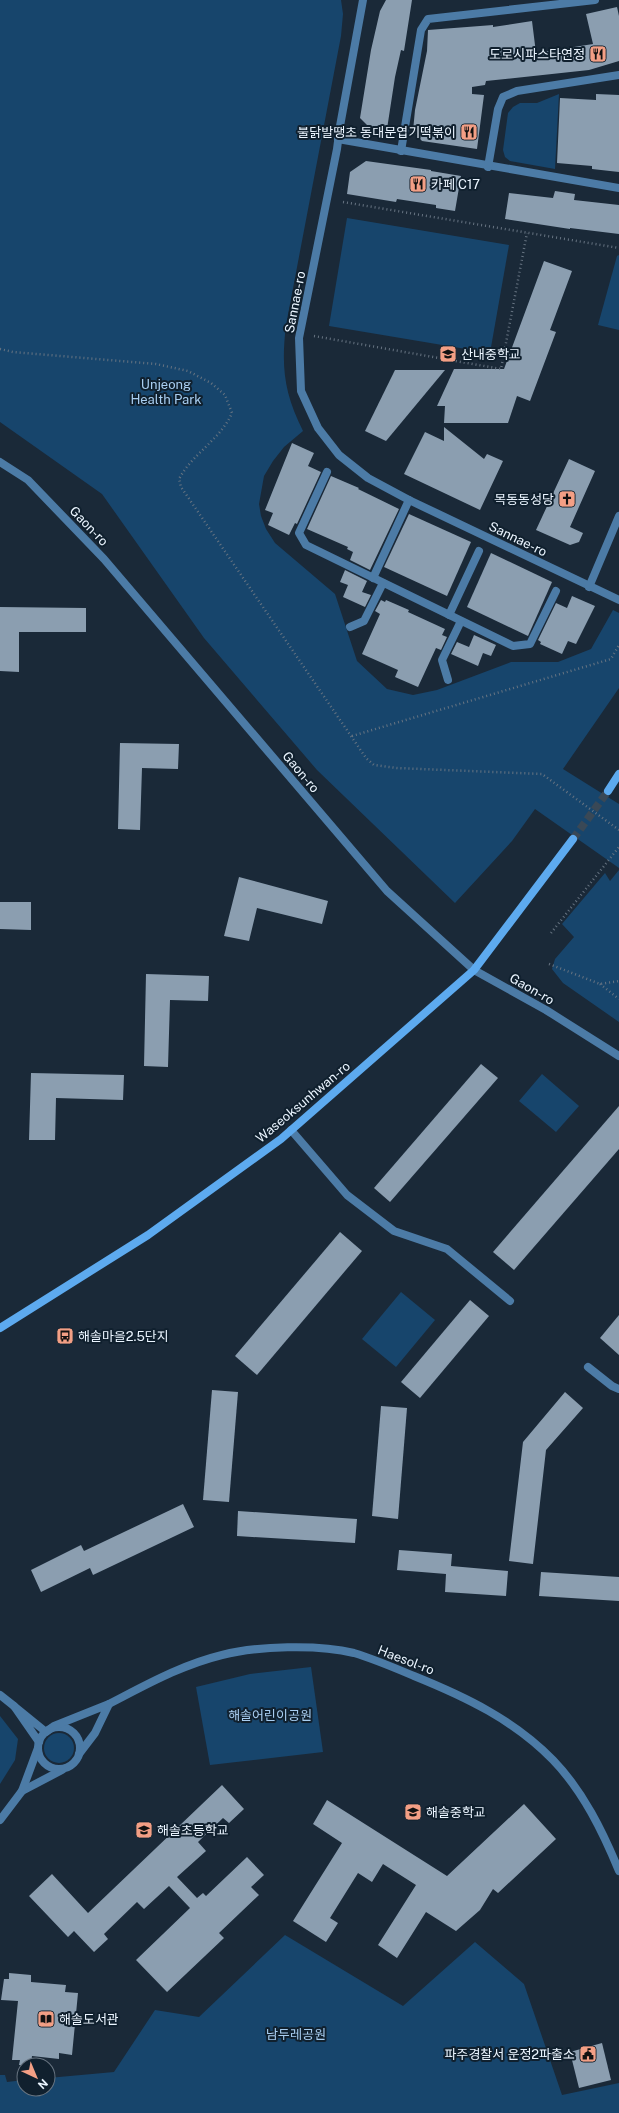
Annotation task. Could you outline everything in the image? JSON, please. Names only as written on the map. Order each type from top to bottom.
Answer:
[{"type":"street","name":"Sannae-ro","points":[[363,0],[338,139],[299,338],[301,391],[318,428],[339,455],[368,478],[410,500],[589,587],[619,600]]},
{"type":"street","points":[[401,151],[421,30],[428,19],[596,0]]},
{"type":"street","points":[[488,166],[498,109],[503,97],[517,91],[619,75]]},
{"type":"street","points":[[338,139],[619,188]]},
{"type":"street","name":"Gaon-ro","points":[[0,462],[28,480],[104,559],[387,891],[474,970],[546,1010],[619,1056]]},
{"type":"street","points":[[327,472],[299,533],[306,545],[513,646],[530,644],[556,591]]},
{"type":"street","points":[[373,578],[410,500]]},
{"type":"street","points":[[589,587],[619,516]]},
{"type":"street","points":[[449,615],[479,551]]},
{"type":"street","points":[[350,627],[364,621],[383,582]]},
{"type":"street","points":[[448,680],[442,660],[461,621]]},
{"type":"street","points":[[608,792],[619,774]]},
{"type":"street","name":"Waseoksunhwan-ro","points":[[0,1328],[148,1235],[291,1130],[474,970],[573,839]]},
{"type":"street","points":[[291,1130],[347,1195],[394,1231],[447,1249],[510,1301]]},
{"type":"street","points":[[588,1367],[612,1386],[619,1389]]},
{"type":"street","name":"Haesol-ro","points":[[46,1732],[54,1726],[109,1704],[178,1668],[222,1655],[249,1650],[312,1648],[353,1653],[378,1661],[456,1693],[497,1715],[524,1734],[554,1761],[576,1789],[609,1845],[619,1871]]},
{"type":"street","points":[[0,1695],[46,1732]]},
{"type":"street","points":[[14,1706],[39,1745],[40,1758],[45,1764],[58,1769],[71,1766],[95,1733],[109,1704]]},
{"type":"street","points":[[0,1820],[22,1791],[39,1745],[46,1732],[58,1728],[70,1730],[79,1741],[79,1754]]},
{"type":"street","points":[[22,1791],[64,1768]]},
{"type":"path","points":[[343,202],[619,248]]},
{"type":"path","points":[[314,336],[501,369],[527,233]]},
{"type":"path","points":[[0,349],[13,352],[162,365],[188,371],[212,383],[225,395],[232,413],[226,427],[184,470],[179,479],[181,487],[366,758],[374,765],[397,768],[542,774],[619,830]]},
{"type":"path","points":[[352,736],[611,658],[619,645]]},
{"type":"path","points":[[551,933],[619,847]]},
{"type":"path","points":[[549,964],[600,984],[619,999]]},
{"type":"path","points":[[600,984],[619,981]]},
{"type":"green space","name":"Unjeong Health Park","points":[[0,0],[341,0],[343,14],[341,36],[286,325],[284,367],[286,380],[292,404],[303,431],[284,447],[264,476],[259,504],[261,516],[266,529],[275,543],[335,594],[357,661],[387,689],[413,695],[437,690],[511,662],[558,662],[591,649],[613,610],[619,613],[619,688],[563,769],[619,804],[619,868],[535,809],[512,841],[455,903],[317,770],[204,638],[102,494],[0,422]]},
{"type":"green space","points":[[559,94],[555,169],[510,161],[505,157],[503,150],[508,113],[513,107],[520,103],[537,103]]},
{"type":"green space","points":[[347,218],[509,245],[490,353],[329,326]]},
{"type":"green space","points":[[619,255],[619,330],[598,325],[617,256]]},
{"type":"green space","points":[[619,870],[619,1022],[563,983],[552,969],[555,959],[574,937],[562,924],[605,873],[610,881]]},
{"type":"green space","points":[[542,1074],[579,1106],[556,1132],[519,1101]]},
{"type":"green space","points":[[401,1292],[435,1320],[396,1367],[362,1339]]},
{"type":"green space","name":"해솔어린이공원","points":[[311,1667],[323,1752],[210,1765],[196,1687],[250,1674]]},
{"type":"green space","points":[[0,1716],[18,1739],[15,1760],[0,1784]]},
{"type":"green space","points":[[59,1733],[70,1737],[74,1748],[70,1759],[59,1763],[48,1759],[44,1748],[48,1737]]},
{"type":"green space","name":"남두레공원","points":[[285,1935],[403,2006],[475,1942],[524,1984],[562,2095],[619,2083],[619,2113],[0,2113],[0,2075],[5,2075],[7,2082],[16,2081],[16,2097],[56,2097],[56,2077],[114,2072],[155,2010],[199,2017]]},
{"type":"building","points":[[386,0],[412,0],[404,51],[401,50],[395,77],[387,129],[368,126],[360,118],[371,50],[380,11]]},
{"type":"building","points":[[617,7],[619,16],[619,61],[589,70],[486,81],[485,85],[472,87],[472,94],[484,95],[477,149],[422,141],[413,131],[415,110],[427,51],[428,30],[493,25],[493,27],[532,21],[536,53],[593,44],[586,14]]},
{"type":"building","points":[[596,94],[619,95],[619,172],[592,169],[592,166],[557,163],[560,98],[596,100]]},
{"type":"building","points":[[366,161],[431,170],[461,176],[455,211],[436,208],[436,205],[397,199],[396,202],[347,194],[350,172]]},
{"type":"building","points":[[555,191],[575,194],[574,200],[619,205],[619,234],[570,229],[505,219],[509,193],[553,198]]},
{"type":"building","points":[[544,261],[572,271],[550,330],[556,332],[530,401],[517,396],[508,423],[444,423],[445,406],[437,406],[454,369],[504,369]]},
{"type":"building","points":[[395,370],[445,370],[386,441],[365,431]]},
{"type":"building","points":[[444,427],[484,459],[487,454],[503,461],[480,510],[404,474],[425,432],[444,441]]},
{"type":"building","points":[[292,443],[314,453],[308,466],[321,472],[297,524],[295,523],[289,535],[268,525],[273,513],[265,510]]},
{"type":"building","name":"목동동성당","points":[[569,459],[595,471],[570,527],[583,533],[579,542],[570,545],[536,530]]},
{"type":"building","points":[[331,476],[359,488],[358,489],[399,509],[370,570],[350,560],[353,552],[347,549],[348,547],[307,529]]},
{"type":"building","points":[[409,514],[471,542],[447,596],[384,567]]},
{"type":"building","points":[[491,553],[552,582],[528,636],[467,607]]},
{"type":"building","points":[[345,570],[367,581],[362,592],[371,595],[365,607],[343,597],[348,585],[340,582]]},
{"type":"building","points":[[572,596],[595,606],[576,644],[568,641],[562,654],[540,644],[541,642],[538,640],[556,603],[567,608]]},
{"type":"building","points":[[381,600],[385,602],[386,600],[409,610],[408,612],[445,629],[442,635],[447,637],[441,650],[436,648],[418,687],[395,677],[398,670],[362,654],[380,614],[375,611]]},
{"type":"building","points":[[0,607],[86,608],[86,632],[19,632],[19,672],[0,671]]},
{"type":"building","points":[[474,635],[496,645],[491,656],[483,653],[478,666],[451,654],[457,642],[469,647]]},
{"type":"building","points":[[120,743],[179,744],[178,769],[142,768],[140,830],[118,829]]},
{"type":"building","points":[[239,877],[328,901],[322,924],[257,908],[249,941],[224,936]]},
{"type":"building","points":[[0,902],[31,902],[31,930],[0,929]]},
{"type":"building","points":[[146,974],[209,976],[208,1001],[170,1000],[168,1067],[144,1066]]},
{"type":"building","points":[[481,1064],[498,1078],[390,1202],[374,1188]]},
{"type":"building","points":[[31,1073],[124,1075],[123,1100],[56,1098],[55,1140],[29,1140]]},
{"type":"building","points":[[619,1106],[619,1149],[514,1270],[493,1252]]},
{"type":"building","points":[[340,1232],[362,1251],[257,1375],[235,1356]]},
{"type":"building","points":[[470,1300],[489,1316],[420,1398],[401,1382]]},
{"type":"building","points":[[619,1315],[619,1355],[600,1338]]},
{"type":"building","points":[[212,1390],[238,1392],[229,1502],[203,1500]]},
{"type":"building","points":[[565,1392],[583,1408],[546,1450],[533,1564],[509,1561],[523,1442]]},
{"type":"building","points":[[381,1406],[407,1408],[398,1519],[372,1516]]},
{"type":"building","points":[[183,1504],[194,1527],[93,1575],[90,1568],[41,1592],[31,1570],[81,1545],[84,1551]]},
{"type":"building","points":[[238,1511],[357,1519],[355,1543],[237,1536]]},
{"type":"building","points":[[399,1550],[452,1554],[451,1566],[508,1571],[506,1596],[445,1592],[446,1574],[397,1570]]},
{"type":"building","points":[[541,1572],[619,1577],[619,1601],[539,1596]]},
{"type":"building","points":[[222,1785],[244,1809],[229,1823],[223,1818],[198,1842],[206,1851],[177,1877],[197,1898],[203,1893],[206,1896],[247,1857],[264,1875],[251,1887],[259,1895],[219,1933],[224,1938],[167,1992],[136,1960],[190,1908],[169,1886],[144,1909],[137,1902],[104,1934],[108,1939],[94,1952],[74,1931],[68,1937],[29,1896],[52,1874],[88,1913]]},
{"type":"building","points":[[327,1800],[447,1876],[524,1804],[556,1839],[498,1893],[493,1889],[480,1910],[456,1931],[426,1912],[397,1958],[378,1945],[416,1885],[383,1864],[372,1882],[358,1873],[330,1918],[338,1923],[326,1942],[293,1921],[342,1843],[313,1824]]},
{"type":"building","name":"해솔도서관","points":[[9,1973],[31,1975],[31,1982],[66,1985],[65,1992],[78,1993],[72,2055],[59,2053],[59,2059],[56,2059],[56,2057],[32,2056],[16,2057],[16,2060],[12,2060],[18,2001],[1,2000],[4,1979],[9,1979]]},
{"type":"building","points":[[602,2043],[611,2080],[579,2088],[570,2052]]},
{"type":"tunnel","points":[[573,839],[608,791]]},
{"type":"place","name":"도로시파스타연정","points":[[598,54]]},
{"type":"place","name":"불닭발땡초 동대문엽기떡볶이","points":[[469,132]]},
{"type":"place","name":"카페 C17","points":[[418,184]]},
{"type":"place","name":"산내중학교","points":[[448,354]]},
{"type":"place","name":"목동동성당","points":[[567,499]]},
{"type":"place","name":"해솔마을2.5단지","points":[[65,1336]]},
{"type":"place","name":"해솔중학교","points":[[413,1812]]},
{"type":"place","name":"해솔초등학교","points":[[144,1830]]},
{"type":"place","name":"해솔도서관","points":[[46,2019]]},
{"type":"place","name":"파주경찰서 운정2파출소","points":[[588,2054]]}]
